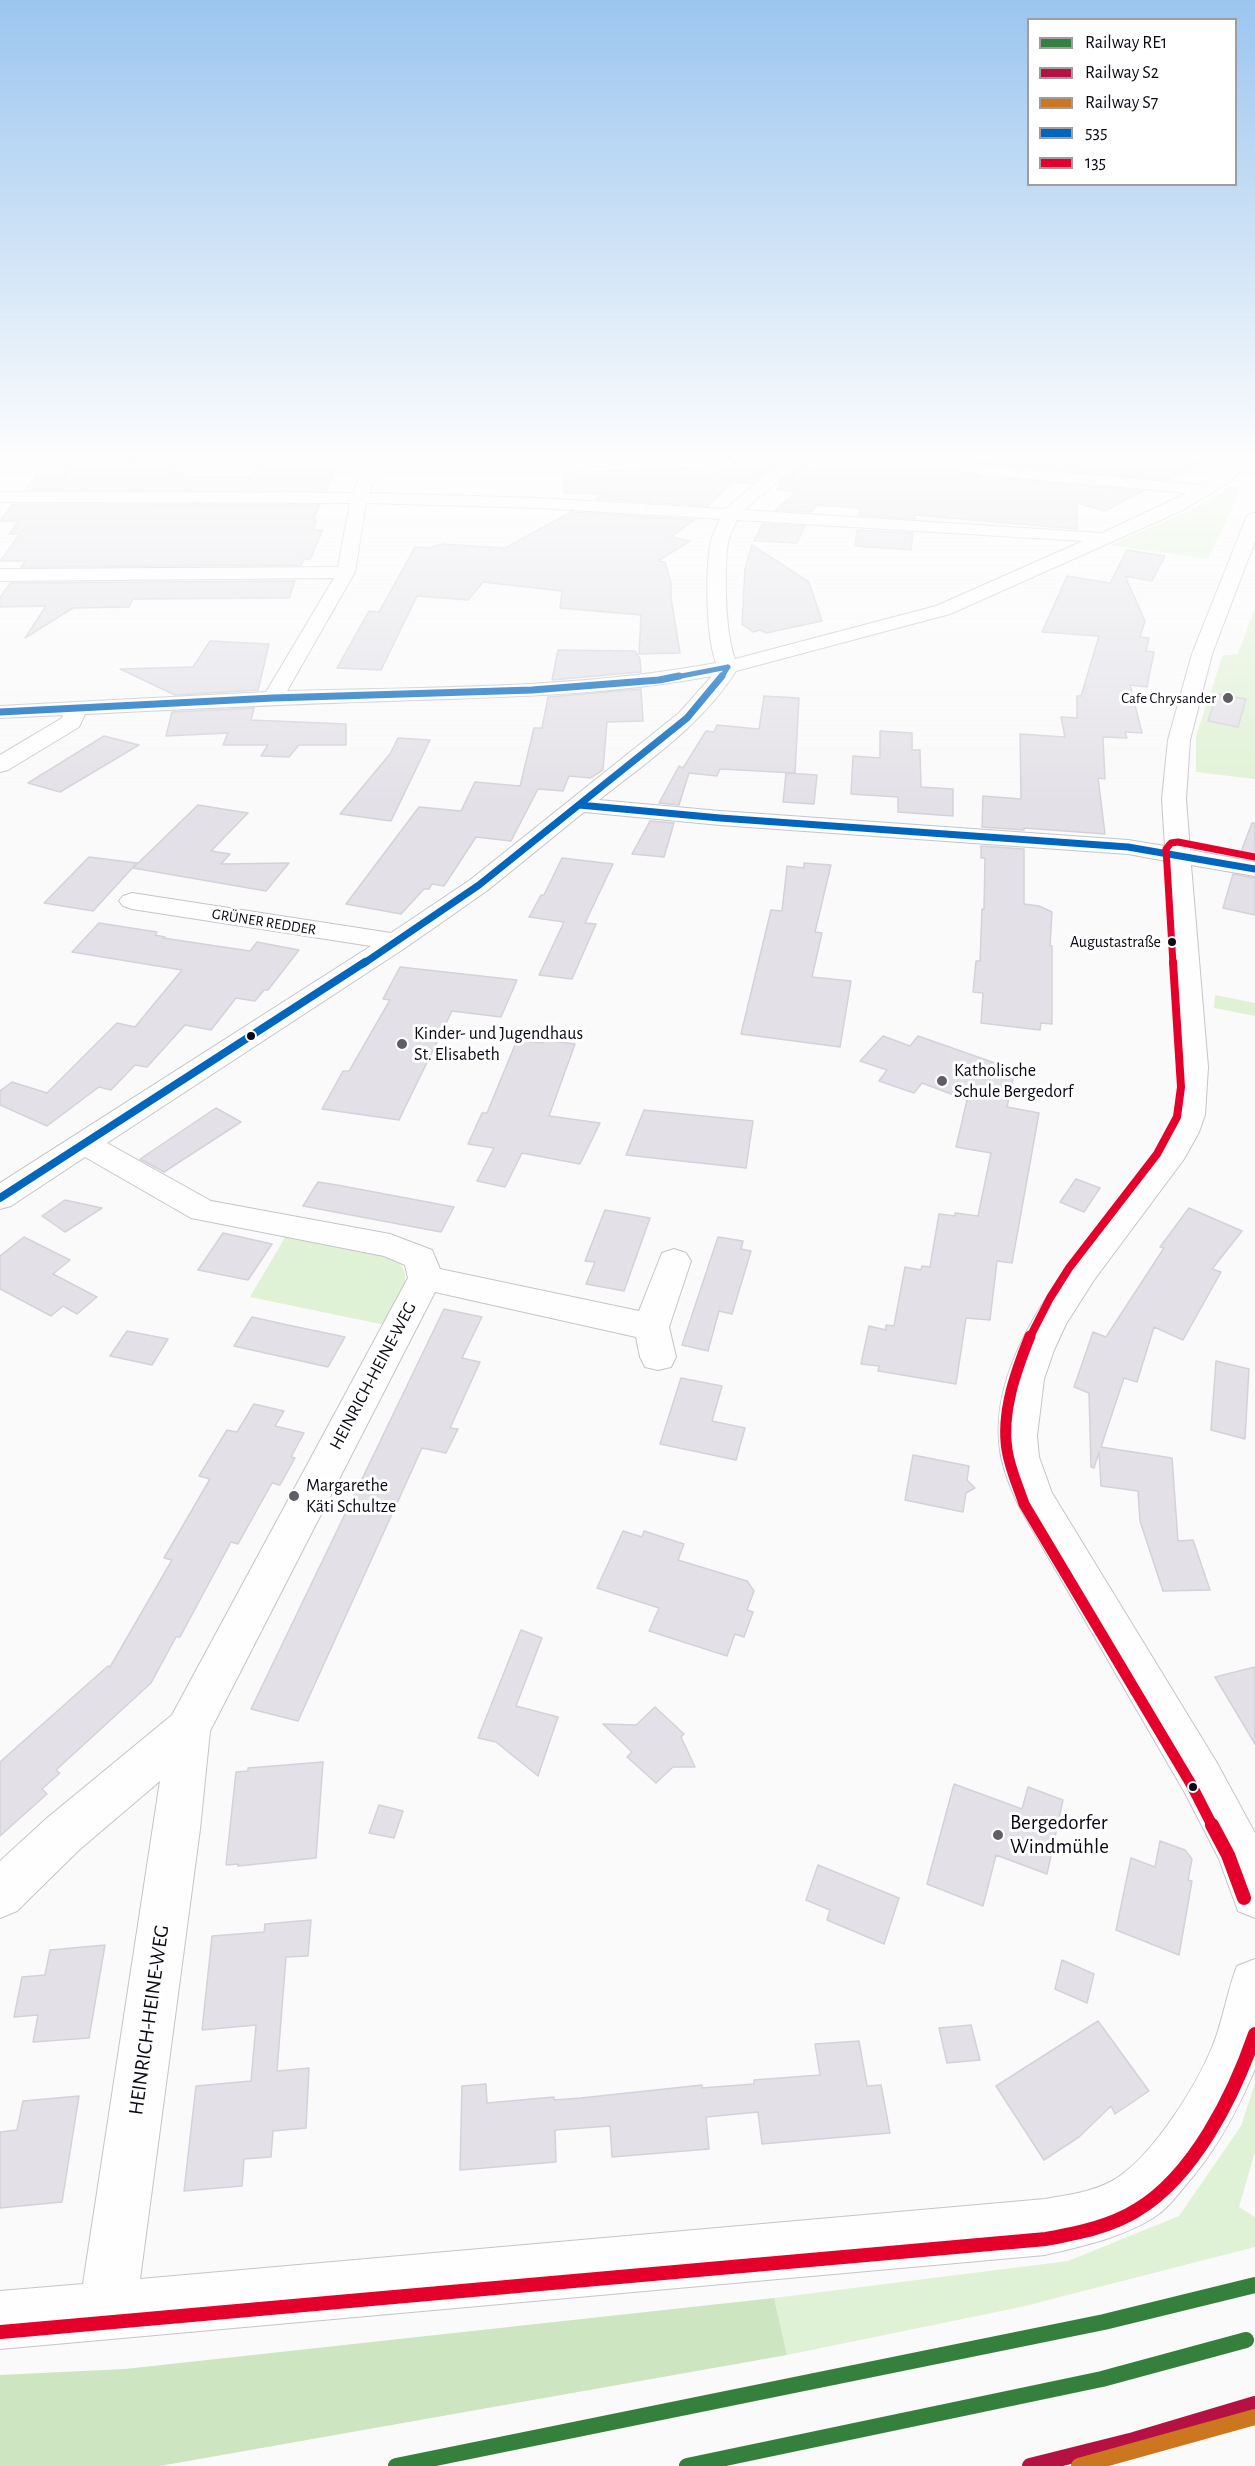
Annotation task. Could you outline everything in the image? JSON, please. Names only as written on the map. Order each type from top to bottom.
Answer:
[{"type":"street","points":[[0,575],[106,574]]},
{"type":"street","points":[[273,698],[345,574]]},
{"type":"street","points":[[717,574],[720,646],[728,667]]},
{"type":"street","points":[[0,712],[273,698],[532,690],[659,680],[728,667],[943,610],[1022,574]]},
{"type":"street","points":[[1241,574],[1202,654],[1179,740],[1174,799],[1193,1067],[1192,1099],[1188,1121],[1180,1140],[1163,1165],[1059,1302],[1041,1335],[1022,1397],[1019,1449],[1035,1499],[1061,1547],[1202,1778],[1239,1850],[1255,1894]]},
{"type":"street","points":[[0,1198],[396,942],[479,885],[687,718],[728,667]]},
{"type":"street","points":[[659,680],[699,705]]},
{"type":"street","points":[[0,765],[71,722],[77,708]]},
{"type":"street","points":[[579,805],[1128,847],[1255,869]]},
{"type":"street","name":"GRÜNER REDDER","points":[[132,901],[396,942]]},
{"type":"street","points":[[84,1143],[202,1210],[390,1246],[420,1258],[425,1278],[654,1342],[674,1261]]},
{"type":"street","name":"HEINRICH-HEINE-WEG","points":[[106,2311],[177,1829],[188,1729],[425,1278]]},
{"type":"street","name":"HEINRICH-HEINE-WEG","points":[[0,1894],[63,1834],[188,1729]]},
{"type":"street","points":[[0,2320],[1044,2227],[1101,2214],[1144,2192],[1179,2155],[1210,2108],[1234,2055],[1252,2003],[1255,1984]]},
{"type":"green space","points":[[1255,608],[1255,779],[1196,772],[1196,736],[1223,655],[1238,654]]},
{"type":"green space","points":[[1215,995],[1255,1003],[1255,1016],[1214,1008]]},
{"type":"green space","points":[[287,1234],[378,1254],[400,1264],[404,1271],[404,1287],[385,1325],[250,1297]]},
{"type":"green space","points":[[1255,2083],[1255,2152],[1239,2207],[1255,2217],[1255,2247],[1021,2307],[787,2355],[774,2298],[1068,2261],[1179,2216],[1241,2126]]},
{"type":"green space","points":[[774,2298],[787,2355],[160,2466],[0,2466],[0,2375],[125,2369]]},
{"type":"building","points":[[400,574],[668,574],[680,653],[639,654],[641,615],[560,608],[562,591],[483,582],[468,600],[417,596],[381,670],[337,668],[369,611],[379,612]]},
{"type":"building","points":[[745,574],[797,574],[809,582],[822,621],[766,633],[760,630],[753,632],[742,624]]},
{"type":"building","points":[[1115,574],[1156,574],[1152,581],[1125,576],[1145,621],[1140,637],[1149,638],[1146,651],[1154,652],[1147,687],[1130,685],[1142,733],[1125,732],[1127,738],[1103,737],[1105,779],[1098,778],[1105,834],[982,827],[983,796],[1021,799],[1020,734],[1065,737],[1061,717],[1077,718],[1077,696],[1081,696],[1099,636],[1042,632],[1067,576],[1110,583]]},
{"type":"building","points":[[295,581],[289,598],[133,599],[129,607],[73,608],[25,638],[46,606],[0,607],[0,598],[10,583]]},
{"type":"building","points":[[210,641],[269,644],[258,690],[175,695],[120,669],[193,667]]},
{"type":"building","points":[[558,650],[635,651],[640,659],[641,672],[552,680]]},
{"type":"building","points":[[641,689],[643,721],[607,722],[603,770],[590,778],[569,776],[563,791],[538,789],[511,841],[476,837],[444,886],[432,884],[429,889],[424,889],[401,914],[346,904],[419,807],[461,811],[475,782],[520,786],[534,728],[542,728],[548,697]]},
{"type":"building","points":[[1217,694],[1246,699],[1238,727],[1208,721]]},
{"type":"building","points":[[764,696],[799,698],[795,773],[720,769],[717,776],[689,773],[679,805],[659,803],[679,766],[683,768],[706,731],[714,732],[717,725],[759,729]]},
{"type":"building","points":[[254,708],[251,720],[346,724],[346,745],[299,745],[289,757],[261,756],[268,745],[223,745],[228,733],[166,736],[172,712]]},
{"type":"building","points":[[880,731],[912,733],[912,750],[920,750],[921,787],[953,789],[953,816],[898,812],[898,797],[851,794],[853,756],[880,758]]},
{"type":"building","points":[[104,736],[139,745],[60,792],[28,783]]},
{"type":"building","points":[[398,738],[430,740],[391,821],[340,814],[390,754]]},
{"type":"building","points":[[786,773],[817,775],[814,804],[783,802]]},
{"type":"building","points":[[198,805],[248,813],[211,851],[230,854],[221,864],[289,863],[266,891],[133,868]]},
{"type":"building","points":[[650,821],[674,823],[664,857],[632,854]]},
{"type":"building","points":[[1252,823],[1255,823],[1255,860],[1239,857]]},
{"type":"building","points":[[981,846],[1024,849],[1024,904],[1039,906],[1052,912],[1050,946],[1052,946],[1052,1024],[1041,1023],[1040,1030],[981,1023],[983,993],[973,992],[976,961],[980,961],[982,909],[984,910],[985,858],[981,858]]},
{"type":"building","points":[[89,857],[137,863],[93,911],[44,903]]},
{"type":"building","points":[[562,858],[613,864],[585,923],[596,924],[572,979],[539,975],[564,922],[529,917],[541,895],[544,895]]},
{"type":"building","points":[[804,863],[831,865],[815,932],[822,933],[812,977],[851,981],[840,1047],[741,1034],[771,910],[782,911],[787,866],[804,868]]},
{"type":"building","points":[[1233,874],[1255,878],[1255,915],[1223,908]]},
{"type":"building","points":[[99,923],[157,932],[155,935],[165,937],[163,938],[250,951],[257,942],[299,950],[268,990],[264,990],[255,1001],[236,998],[211,1030],[185,1025],[147,1067],[135,1065],[111,1090],[99,1087],[47,1126],[0,1105],[0,1091],[12,1082],[47,1093],[117,1023],[135,1027],[182,970],[72,952]]},
{"type":"building","name":"Kinder- und Jugendhaus St. Elisabeth","points":[[400,967],[517,980],[501,1017],[452,1011],[399,1120],[322,1109],[343,1071],[349,1071],[390,1000],[383,999]]},
{"type":"building","points":[[883,1036],[910,1046],[918,1036],[1015,1070],[1007,1107],[1039,1113],[1012,1263],[997,1261],[990,1320],[966,1318],[956,1384],[878,1371],[879,1366],[861,1364],[869,1326],[886,1330],[886,1325],[894,1326],[905,1267],[921,1270],[922,1266],[930,1267],[939,1214],[955,1216],[955,1213],[978,1216],[991,1153],[956,1147],[967,1100],[922,1083],[914,1093],[879,1081],[887,1070],[860,1061]]},
{"type":"building","points":[[517,1040],[543,1043],[544,1040],[575,1044],[549,1116],[600,1123],[580,1164],[522,1153],[505,1187],[477,1181],[494,1148],[468,1144],[482,1113],[487,1113]]},
{"type":"building","points":[[216,1108],[241,1122],[164,1172],[140,1159]]},
{"type":"building","points":[[644,1110],[753,1121],[746,1168],[626,1155]]},
{"type":"building","points":[[1076,1179],[1100,1188],[1084,1212],[1060,1202]]},
{"type":"building","points":[[318,1182],[454,1207],[441,1232],[303,1206]]},
{"type":"building","points":[[65,1200],[102,1208],[65,1232],[42,1216]]},
{"type":"building","points":[[1189,1208],[1242,1231],[1212,1269],[1221,1272],[1183,1340],[1154,1327],[1137,1382],[1124,1378],[1101,1447],[1172,1458],[1178,1541],[1193,1540],[1210,1590],[1163,1591],[1140,1521],[1138,1491],[1101,1486],[1099,1452],[1094,1468],[1091,1467],[1089,1393],[1074,1387],[1093,1332],[1106,1337],[1164,1248],[1160,1247]]},
{"type":"building","points":[[605,1210],[650,1218],[624,1291],[586,1284],[595,1262],[585,1261]]},
{"type":"building","points":[[223,1233],[272,1244],[248,1280],[198,1270]]},
{"type":"building","points":[[24,1237],[70,1260],[53,1274],[97,1297],[77,1314],[63,1306],[51,1316],[0,1289],[0,1256]]},
{"type":"building","points":[[718,1237],[743,1241],[741,1249],[751,1251],[732,1314],[719,1311],[708,1351],[682,1345]]},
{"type":"building","points":[[444,1309],[482,1317],[462,1358],[480,1362],[450,1428],[458,1429],[446,1453],[422,1448],[298,1721],[251,1709]]},
{"type":"building","points":[[252,1317],[345,1337],[328,1367],[234,1346]]},
{"type":"building","points":[[127,1331],[168,1339],[152,1365],[110,1356]]},
{"type":"building","points":[[1216,1361],[1249,1369],[1245,1439],[1211,1430]]},
{"type":"building","points":[[681,1378],[722,1386],[712,1421],[745,1428],[736,1460],[660,1444]]},
{"type":"building","points":[[254,1404],[284,1411],[275,1426],[304,1433],[291,1457],[295,1458],[280,1485],[272,1483],[238,1544],[231,1542],[180,1637],[176,1637],[151,1683],[56,1770],[60,1773],[42,1789],[47,1794],[0,1836],[0,1762],[108,1666],[110,1667],[172,1560],[164,1558],[210,1479],[199,1476],[227,1430],[237,1432]]},
{"type":"building","points":[[913,1455],[969,1466],[967,1480],[975,1488],[966,1493],[963,1512],[905,1500]]},
{"type":"building","points":[[623,1531],[642,1537],[644,1531],[684,1544],[678,1560],[747,1581],[754,1591],[747,1610],[753,1612],[744,1637],[735,1634],[727,1656],[649,1631],[659,1608],[597,1588]]},
{"type":"building","points":[[521,1630],[542,1638],[516,1706],[558,1717],[538,1776],[496,1742],[478,1738]]},
{"type":"building","points":[[1255,1667],[1255,1744],[1215,1677]]},
{"type":"building","points":[[655,1707],[684,1734],[681,1737],[695,1767],[673,1767],[656,1783],[627,1757],[632,1752],[603,1724],[636,1725]]},
{"type":"building","points":[[323,1762],[316,1858],[238,1866],[238,1864],[226,1865],[236,1772],[248,1771],[248,1768]]},
{"type":"building","name":"Bergedorfer Windmühle","points":[[954,1784],[1022,1809],[1028,1787],[1063,1800],[1047,1874],[996,1855],[983,1906],[927,1884]]},
{"type":"building","points":[[379,1805],[403,1811],[394,1838],[369,1833]]},
{"type":"building","points":[[1160,1841],[1185,1850],[1192,1859],[1188,1880],[1192,1881],[1179,1955],[1116,1930],[1131,1858],[1155,1867]]},
{"type":"building","points":[[818,1865],[899,1898],[884,1944],[827,1920],[830,1910],[806,1900]]},
{"type":"building","points":[[311,1920],[308,1956],[286,1957],[277,2071],[309,2068],[306,2128],[273,2131],[271,2157],[244,2159],[242,2186],[184,2191],[196,2086],[251,2081],[256,2025],[202,2030],[212,1936],[264,1932],[265,1924]]},
{"type":"building","points":[[105,1945],[89,2038],[33,2042],[38,2015],[14,2017],[22,1977],[45,1975],[50,1950]]},
{"type":"building","points":[[1062,1960],[1094,1974],[1087,2003],[1055,1989]]},
{"type":"building","points":[[1098,2021],[1149,2091],[1115,2114],[1111,2106],[1079,2137],[1044,2160],[996,2086]]},
{"type":"building","points":[[971,2025],[980,2060],[947,2063],[939,2028]]},
{"type":"building","points":[[859,2041],[867,2086],[881,2085],[890,2133],[762,2144],[758,2112],[706,2117],[709,2149],[612,2157],[610,2126],[555,2130],[556,2162],[460,2170],[462,2086],[486,2084],[487,2103],[554,2097],[554,2100],[581,2098],[702,2085],[702,2088],[754,2084],[754,2080],[820,2075],[815,2044]]},
{"type":"building","points":[[79,2096],[62,2202],[0,2208],[0,2132],[17,2130],[23,2101]]},
{"type":"rail line","name":"RE1","points":[[396,2466],[1104,2322],[1255,2285]]},
{"type":"rail line","name":"RE1","points":[[687,2466],[1102,2379],[1246,2340]]},
{"type":"rail line","name":"S2","points":[[1030,2466],[1134,2440],[1255,2404]]},
{"type":"rail line","name":"S7","points":[[1079,2466],[1255,2417]]},
{"type":"transit line","name":"535","points":[[0,712],[273,698],[532,690],[659,680],[728,667]]},
{"type":"transit line","name":"535","points":[[0,1198],[396,942],[479,885],[687,718],[716,686],[728,667]]},
{"type":"transit line","name":"535","points":[[579,805],[720,818],[1128,847],[1255,869]]},
{"type":"transit line","name":"135","points":[[1244,1898],[1228,1855],[1191,1784],[1024,1504],[1008,1459],[1006,1432],[1010,1398],[1019,1363],[1050,1298],[1090,1239],[1157,1154],[1177,1117],[1181,1087],[1166,849],[1171,843],[1178,842],[1255,857]]},
{"type":"transit line","name":"135","points":[[1,2332],[1046,2239],[1081,2231],[1105,2225],[1138,2210],[1156,2197],[1174,2179],[1209,2132],[1224,2106],[1248,2056],[1255,2034]]},
{"type":"place","name":"Cafe Chrysander","points":[[1228,698]]},
{"type":"place","name":"Augustastraße","points":[[1172,942]]},
{"type":"place","name":"Kinder- und Jugendhaus St. Elisabeth","points":[[402,1044]]},
{"type":"place","name":"Katholische Schule Bergedorf","points":[[942,1081]]},
{"type":"place","name":"Margarethe Käti Schultze","points":[[294,1496]]},
{"type":"place","name":"Bergedorfer Windmühle","points":[[998,1835]]}]
